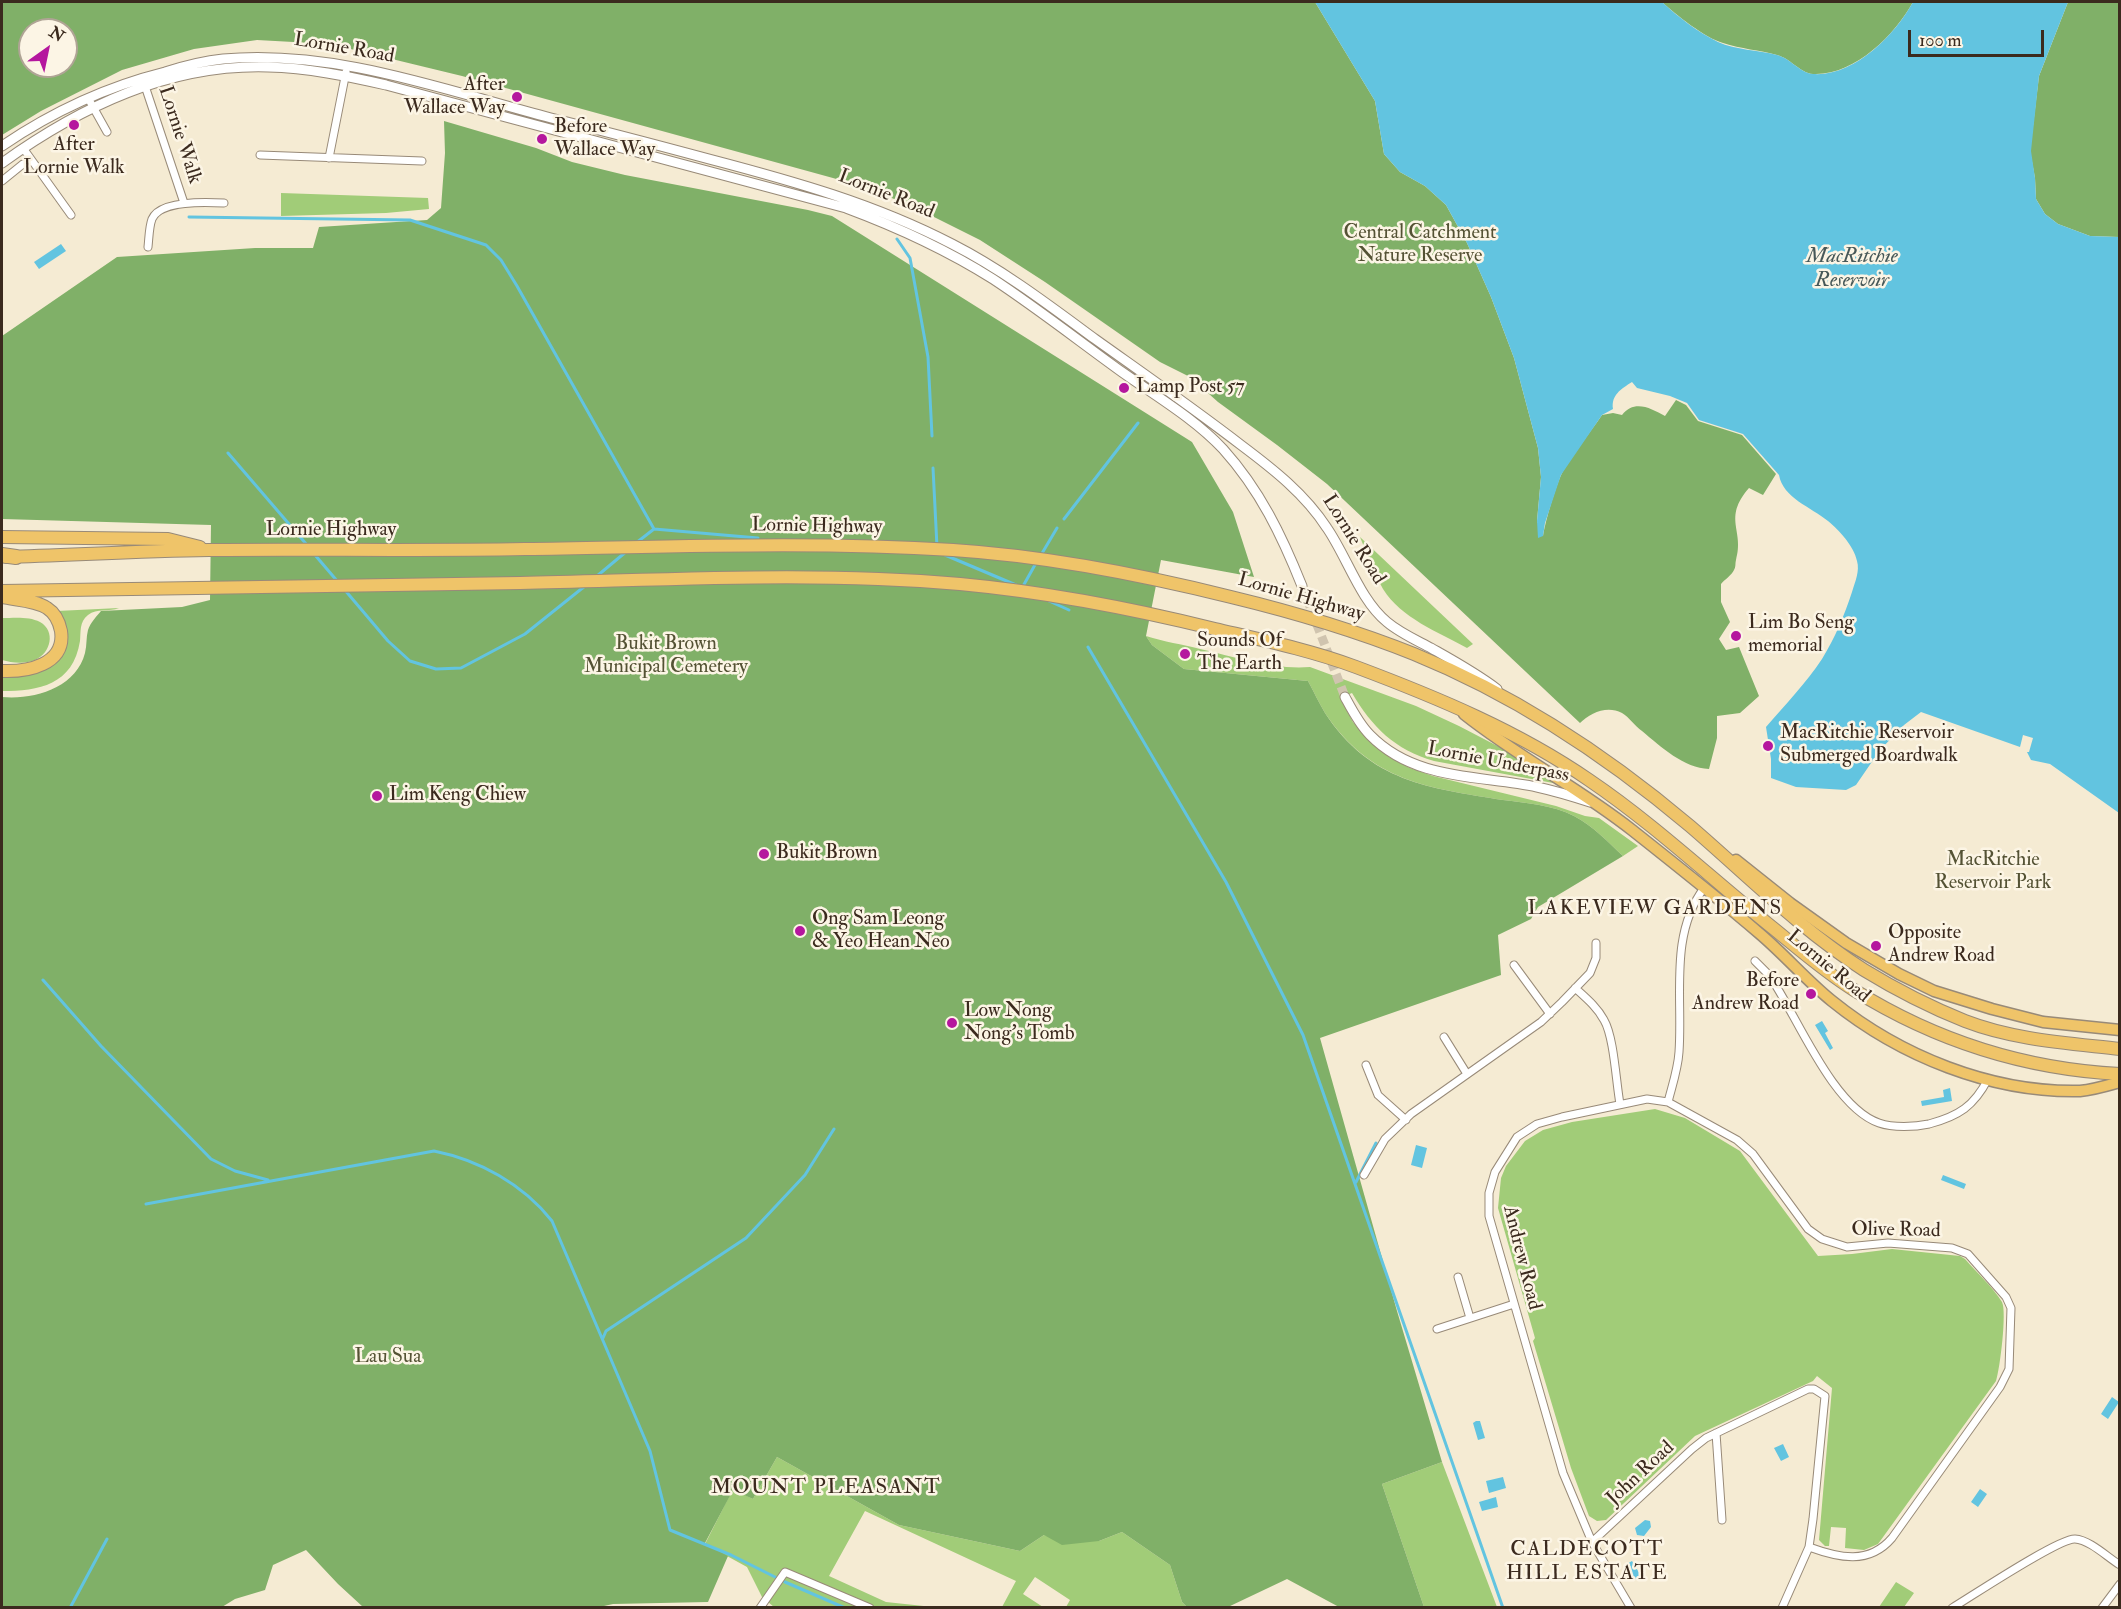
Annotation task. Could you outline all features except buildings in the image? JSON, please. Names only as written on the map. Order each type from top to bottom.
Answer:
[{"type":"highway","points":[[2,537],[168,538],[216,550]]},
{"type":"highway","name":"Lornie Highway","points":[[16,556],[216,550],[441,550],[774,545],[878,546],[957,550],[1030,558],[1107,569],[1180,584],[1299,614],[1412,653],[1517,704],[1593,751]]},
{"type":"highway","points":[[2,556],[16,556]]},
{"type":"highway","points":[[2,591],[770,578],[954,584],[1024,591],[1104,604],[1294,648],[1347,664],[1455,708]]},
{"type":"highway","points":[[2,597],[46,608],[58,621],[61,641],[53,657],[45,663],[32,669],[2,671]]},
{"type":"highway","name":"Lornie Road","points":[[1455,708],[1510,733],[1566,764],[1624,806],[1810,958],[1854,990],[1956,1041],[2024,1063],[2080,1072],[2120,1074]]},
{"type":"highway","name":"Lornie Road","points":[[1593,751],[1688,824],[1789,914],[1863,969],[1921,1001],[1969,1023],[2030,1039],[2120,1049]]},
{"type":"main road","name":"Lornie Road","points":[[1455,708],[1497,741],[1600,806],[1762,935],[1802,976],[1835,1003],[1882,1035],[1950,1069],[1988,1079],[2042,1089],[2080,1091],[2120,1082]]},
{"type":"main road","name":"Lornie Road","points":[[1688,824],[1695,826],[1790,903],[1846,943],[1899,974],[1934,991],[2043,1022],[2120,1030]]},
{"type":"street","name":"Lornie Road","points":[[2,146],[44,119],[88,98],[188,65],[219,59],[276,57],[322,61],[346,70],[846,208],[886,223],[956,257],[994,280],[1189,420],[1222,448],[1254,488],[1284,541],[1302,586]]},
{"type":"street","name":"Lornie Road","points":[[346,70],[720,162],[825,191],[875,208],[956,246],[1036,296],[1239,443],[1283,478],[1324,524],[1341,549],[1365,595],[1387,622],[1486,680],[1517,704]]},
{"type":"street","points":[[329,158],[346,70]]},
{"type":"street","name":"Lornie Road","points":[[4,180],[8,168],[3,162],[52,130],[93,107],[131,90],[144,81]]},
{"type":"street","name":"Lornie Walk","points":[[144,81],[184,202]]},
{"type":"street","points":[[88,98],[107,132]]},
{"type":"street","points":[[44,119],[52,130]]},
{"type":"street","points":[[23,148],[71,216]]},
{"type":"street","points":[[260,155],[422,160]]},
{"type":"street","name":"Lornie Road","points":[[4,180],[32,161]]},
{"type":"street","points":[[720,162],[718,170],[720,173]]},
{"type":"street","name":"Lornie Walk","points":[[148,247],[152,217],[157,212],[184,202],[224,203]]},
{"type":"street","name":"Lornie Underpass","points":[[1345,697],[1370,735],[1409,763],[1454,775],[1537,787],[1600,806]]},
{"type":"street","points":[[1668,1102],[1679,1056],[1680,960],[1686,921],[1692,906],[1704,888]]},
{"type":"street","points":[[1364,1175],[1385,1139],[1406,1120],[1550,1014],[1590,973],[1596,958],[1596,943]]},
{"type":"street","points":[[1755,961],[1776,986],[1823,1068],[1842,1094],[1852,1106],[1878,1123],[1920,1126],[1953,1116],[1971,1104],[1980,1094],[1988,1079]]},
{"type":"street","points":[[1514,965],[1550,1014]]},
{"type":"street","points":[[1575,988],[1593,1004],[1605,1022],[1611,1040],[1620,1104]]},
{"type":"street","points":[[1444,1037],[1467,1074]]},
{"type":"street","points":[[1366,1065],[1378,1095],[1406,1120]]},
{"type":"street","name":"Andrew Road","points":[[1631,1608],[1593,1542],[1563,1473],[1489,1216],[1489,1193],[1495,1172],[1517,1137],[1537,1124],[1647,1099],[1668,1102]]},
{"type":"street","name":"Olive Road","points":[[1668,1102],[1737,1140],[1753,1154],[1808,1229],[1822,1239],[1846,1247],[1888,1243],[1960,1250],[1974,1260],[2006,1297],[2011,1308],[2009,1369],[2000,1388],[1887,1543],[1872,1555],[1863,1557],[1820,1551],[1809,1547]]},
{"type":"street","points":[[1458,1277],[1470,1318]]},
{"type":"street","points":[[1437,1329],[1514,1304]]},
{"type":"street","name":"John Road","points":[[1593,1542],[1692,1449],[1716,1433],[1808,1389],[1814,1389],[1825,1396],[1809,1547]]},
{"type":"street","points":[[1716,1433],[1722,1520]]},
{"type":"street","points":[[1952,1608],[2067,1540],[2083,1541],[2120,1565]]},
{"type":"street","points":[[1782,1608],[1809,1547]]},
{"type":"street","points":[[760,1608],[786,1572],[870,1608]]},
{"type":"street","points":[[2102,1608],[2120,1584]]},
{"type":"green space","name":"Central Catchment Nature Reserve","points":[[2,2],[1315,2],[1375,101],[1384,154],[1400,172],[1425,186],[1446,205],[1467,243],[1491,297],[1514,358],[1538,448],[1541,477],[1537,521],[1543,536],[1556,487],[1576,451],[1602,415],[1613,413],[1622,415],[1632,407],[1643,406],[1665,416],[1676,400],[1686,405],[1698,421],[1742,435],[1776,474],[1763,495],[1749,488],[1741,499],[1735,516],[1738,550],[1735,568],[1721,584],[1721,602],[1730,622],[1719,639],[1726,650],[1739,647],[1759,696],[1740,713],[1717,716],[1717,738],[1709,769],[1691,765],[1673,756],[1625,715],[1616,711],[1599,711],[1580,723],[1327,484],[1218,402],[1190,377],[1160,362],[980,240],[914,207],[862,186],[462,76],[330,44],[257,40],[194,49],[122,70],[41,111],[2,135]]},
{"type":"green space","points":[[1662,2],[1913,2],[1896,27],[1872,51],[1843,68],[1828,73],[1813,74],[1782,57],[1716,40],[1691,25]]},
{"type":"green space","points":[[2068,2],[2119,2],[2119,237],[2090,236],[2058,224],[2045,214],[2036,199],[2030,151],[2039,76]]},
{"type":"green space","name":"Bukit Brown Municipal Cemetery","points":[[444,121],[536,148],[572,162],[625,175],[832,216],[1192,442],[1233,512],[1254,577],[1161,560],[1146,636],[1152,645],[1184,669],[1308,681],[1325,713],[1343,736],[1361,754],[1382,768],[1403,778],[1450,791],[1539,805],[1566,812],[1588,824],[1623,856],[1538,907],[1531,919],[1498,935],[1501,975],[1320,1038],[1442,1462],[1382,1484],[1424,1607],[1339,1607],[1287,1579],[1228,1607],[1187,1607],[1182,1602],[1170,1565],[1122,1532],[1099,1541],[1062,1545],[1044,1535],[1020,1551],[899,1525],[777,1457],[753,1499],[733,1490],[705,1543],[728,1556],[708,1602],[613,1604],[595,1608],[363,1607],[306,1550],[273,1565],[265,1590],[235,1599],[222,1607],[2,1607],[2,697],[40,694],[63,683],[73,675],[85,653],[89,627],[101,611],[182,607],[210,600],[211,525],[2,519],[2,336],[117,257],[255,248],[313,248],[319,227],[427,220],[441,208],[445,153]]},
{"type":"green space","points":[[281,193],[428,198],[429,209],[386,213],[281,216]]},
{"type":"green space","points":[[1360,537],[1473,644],[1467,648],[1421,623],[1400,608],[1383,589]]},
{"type":"green space","points":[[119,608],[95,612],[85,618],[76,656],[62,676],[41,687],[2,691],[2,676],[31,674],[44,670],[57,662],[57,611]]},
{"type":"green space","points":[[2,618],[31,619],[40,622],[50,636],[45,652],[35,660],[27,662],[2,660]]},
{"type":"green space","points":[[1146,636],[1255,662],[1282,667],[1310,667],[1416,706],[1507,751],[1564,785],[1434,761],[1420,756],[1396,744],[1376,727],[1352,693],[1340,698],[1353,722],[1367,738],[1389,757],[1410,768],[1433,776],[1599,818],[1638,846],[1623,856],[1588,824],[1566,812],[1539,805],[1450,791],[1404,778],[1382,768],[1362,754],[1343,736],[1325,713],[1308,681],[1184,669],[1152,645]]},
{"type":"green space","points":[[1655,1109],[1685,1118],[1740,1151],[1818,1256],[1892,1249],[1960,1256],[1985,1280],[2002,1302],[2003,1328],[1996,1381],[1878,1544],[1864,1550],[1845,1548],[1846,1528],[1831,1527],[1829,1546],[1825,1546],[1819,1540],[1832,1388],[1817,1376],[1813,1381],[1695,1436],[1606,1520],[1597,1521],[1589,1516],[1571,1468],[1533,1341],[1535,1338],[1498,1208],[1501,1178],[1506,1166],[1525,1141],[1543,1130],[1572,1122]]},
{"type":"green space","points":[[777,1457],[899,1525],[1020,1551],[1044,1535],[1099,1541],[1122,1532],[1170,1565],[1182,1602],[1187,1607],[1066,1607],[1070,1600],[1035,1577],[1023,1594],[1043,1607],[1002,1607],[1016,1581],[865,1511],[829,1576],[886,1602],[933,1607],[774,1607],[762,1597],[747,1567],[705,1544],[733,1489],[753,1499]]},
{"type":"green space","points":[[1442,1462],[1497,1607],[1424,1607],[1382,1484]]},
{"type":"green space","points":[[1896,1582],[1914,1593],[1904,1607],[1879,1607]]},
{"type":"water","name":"MacRitchie Reservoir","points":[[1315,2],[1662,2],[1688,24],[1718,42],[1732,47],[1777,55],[1813,74],[1843,69],[1872,52],[1896,28],[1913,2],[2068,2],[2039,76],[2031,151],[2036,199],[2045,214],[2058,224],[2090,236],[2119,237],[2119,813],[2050,764],[2031,760],[2027,752],[2029,752],[2033,738],[2023,735],[2020,747],[1921,712],[1904,725],[1880,750],[1856,785],[1846,790],[1796,787],[1771,778],[1771,759],[1766,727],[1816,668],[1835,635],[1857,576],[1858,565],[1853,550],[1832,525],[1786,490],[1779,475],[1743,434],[1699,420],[1687,403],[1670,396],[1637,388],[1632,382],[1618,393],[1613,409],[1602,415],[1561,475],[1543,536],[1538,538],[1537,521],[1541,477],[1538,448],[1514,358],[1491,297],[1467,243],[1446,205],[1425,186],[1400,172],[1384,154],[1375,101]]},
{"type":"water","points":[[61,244],[66,251],[39,269],[34,262]]},
{"type":"water","points":[[1822,1021],[1833,1048],[1830,1050],[1815,1025]]},
{"type":"water","points":[[1950,1088],[1952,1101],[1922,1106],[1921,1101],[1944,1097],[1943,1090]]},
{"type":"water","points":[[1416,1145],[1427,1148],[1422,1168],[1411,1165]]},
{"type":"water","points":[[1943,1175],[1966,1184],[1964,1189],[1941,1180]]},
{"type":"water","points":[[2112,1397],[2119,1402],[2108,1419],[2101,1414]]},
{"type":"water","points":[[1480,1421],[1485,1438],[1478,1440],[1473,1423]]},
{"type":"water","points":[[1783,1444],[1789,1457],[1781,1461],[1774,1448]]},
{"type":"water","points":[[1503,1477],[1506,1488],[1489,1493],[1486,1481]]},
{"type":"water","points":[[1980,1489],[1987,1494],[1978,1507],[1971,1502]]},
{"type":"water","points":[[1496,1497],[1498,1507],[1482,1511],[1479,1502]]},
{"type":"water","points":[[1645,1520],[1650,1521],[1651,1527],[1644,1536],[1637,1535],[1635,1528]]},
{"type":"water","points":[[1632,1561],[1641,1576],[1634,1580],[1625,1565]]},
{"type":"waterway","points":[[189,217],[410,220],[486,245],[501,260],[517,286],[654,529]]},
{"type":"waterway","points":[[897,239],[910,258],[928,357],[932,436]]},
{"type":"waterway","points":[[1064,519],[1138,423]]},
{"type":"waterway","points":[[228,453],[307,545]]},
{"type":"waterway","points":[[933,468],[937,547]]},
{"type":"waterway","points":[[1041,555],[1057,528]]},
{"type":"waterway","points":[[636,543],[654,529],[758,538]]},
{"type":"waterway","points":[[597,576],[627,551]]},
{"type":"waterway","points":[[315,555],[338,582]]},
{"type":"waterway","points":[[945,555],[1016,585]]},
{"type":"waterway","points":[[1022,588],[1036,563]]},
{"type":"waterway","points":[[344,589],[388,641],[410,661],[436,669],[461,668],[525,634],[585,586]]},
{"type":"waterway","points":[[1049,601],[1069,610]]},
{"type":"waterway","points":[[1088,647],[1226,882],[1303,1035],[1503,1608]]},
{"type":"waterway","points":[[43,980],[101,1046],[211,1159],[235,1171],[268,1180]]},
{"type":"waterway","points":[[603,1338],[606,1331],[746,1238],[805,1175],[834,1129]]},
{"type":"waterway","points":[[1356,1182],[1376,1143]]},
{"type":"waterway","points":[[146,1204],[434,1151],[483,1167],[499,1176],[528,1196],[552,1221],[650,1451],[670,1530],[731,1555],[845,1608]]},
{"type":"waterway","points":[[70,1608],[107,1539]]},
{"type":"tunnel","points":[[1302,586],[1345,697]]},
{"type":"place","name":"After Wallace Way","points":[[517,97]]},
{"type":"place","name":"After Lornie Walk","points":[[74,125]]},
{"type":"place","name":"Before Wallace Way","points":[[542,139]]},
{"type":"place","name":"Lamp Post 57","points":[[1124,388]]},
{"type":"place","name":"Lim Bo Seng memorial","points":[[1736,636]]},
{"type":"place","name":"Sounds Of The Earth","points":[[1185,654]]},
{"type":"place","name":"MacRitchie Reservoir Submerged Boardwalk","points":[[1768,746]]},
{"type":"place","name":"Lim Keng Chiew","points":[[377,796]]},
{"type":"place","name":"Bukit Brown","points":[[764,854]]},
{"type":"place","name":"Ong Sam Leong & Yeo Hean Neo","points":[[800,931]]},
{"type":"place","name":"Opposite Andrew Road","points":[[1876,946]]},
{"type":"place","name":"Before Andrew Road","points":[[1811,994]]},
{"type":"place","name":"Low Nong Nong's Tomb","points":[[952,1023]]},
{"type":"district","name":"LAKEVIEW GARDENS","points":[[1655,909]]},
{"type":"district","name":"MOUNT PLEASANT","points":[[826,1488]]},
{"type":"district","name":"CALDECOTT HILL ESTATE","points":[[1587,1562]]},
{"type":"park label","name":"MacRitchie Reservoir Park","points":[[1993,872]]},
{"type":"park label","name":"Lau Sua","points":[[388,1358]]}]
